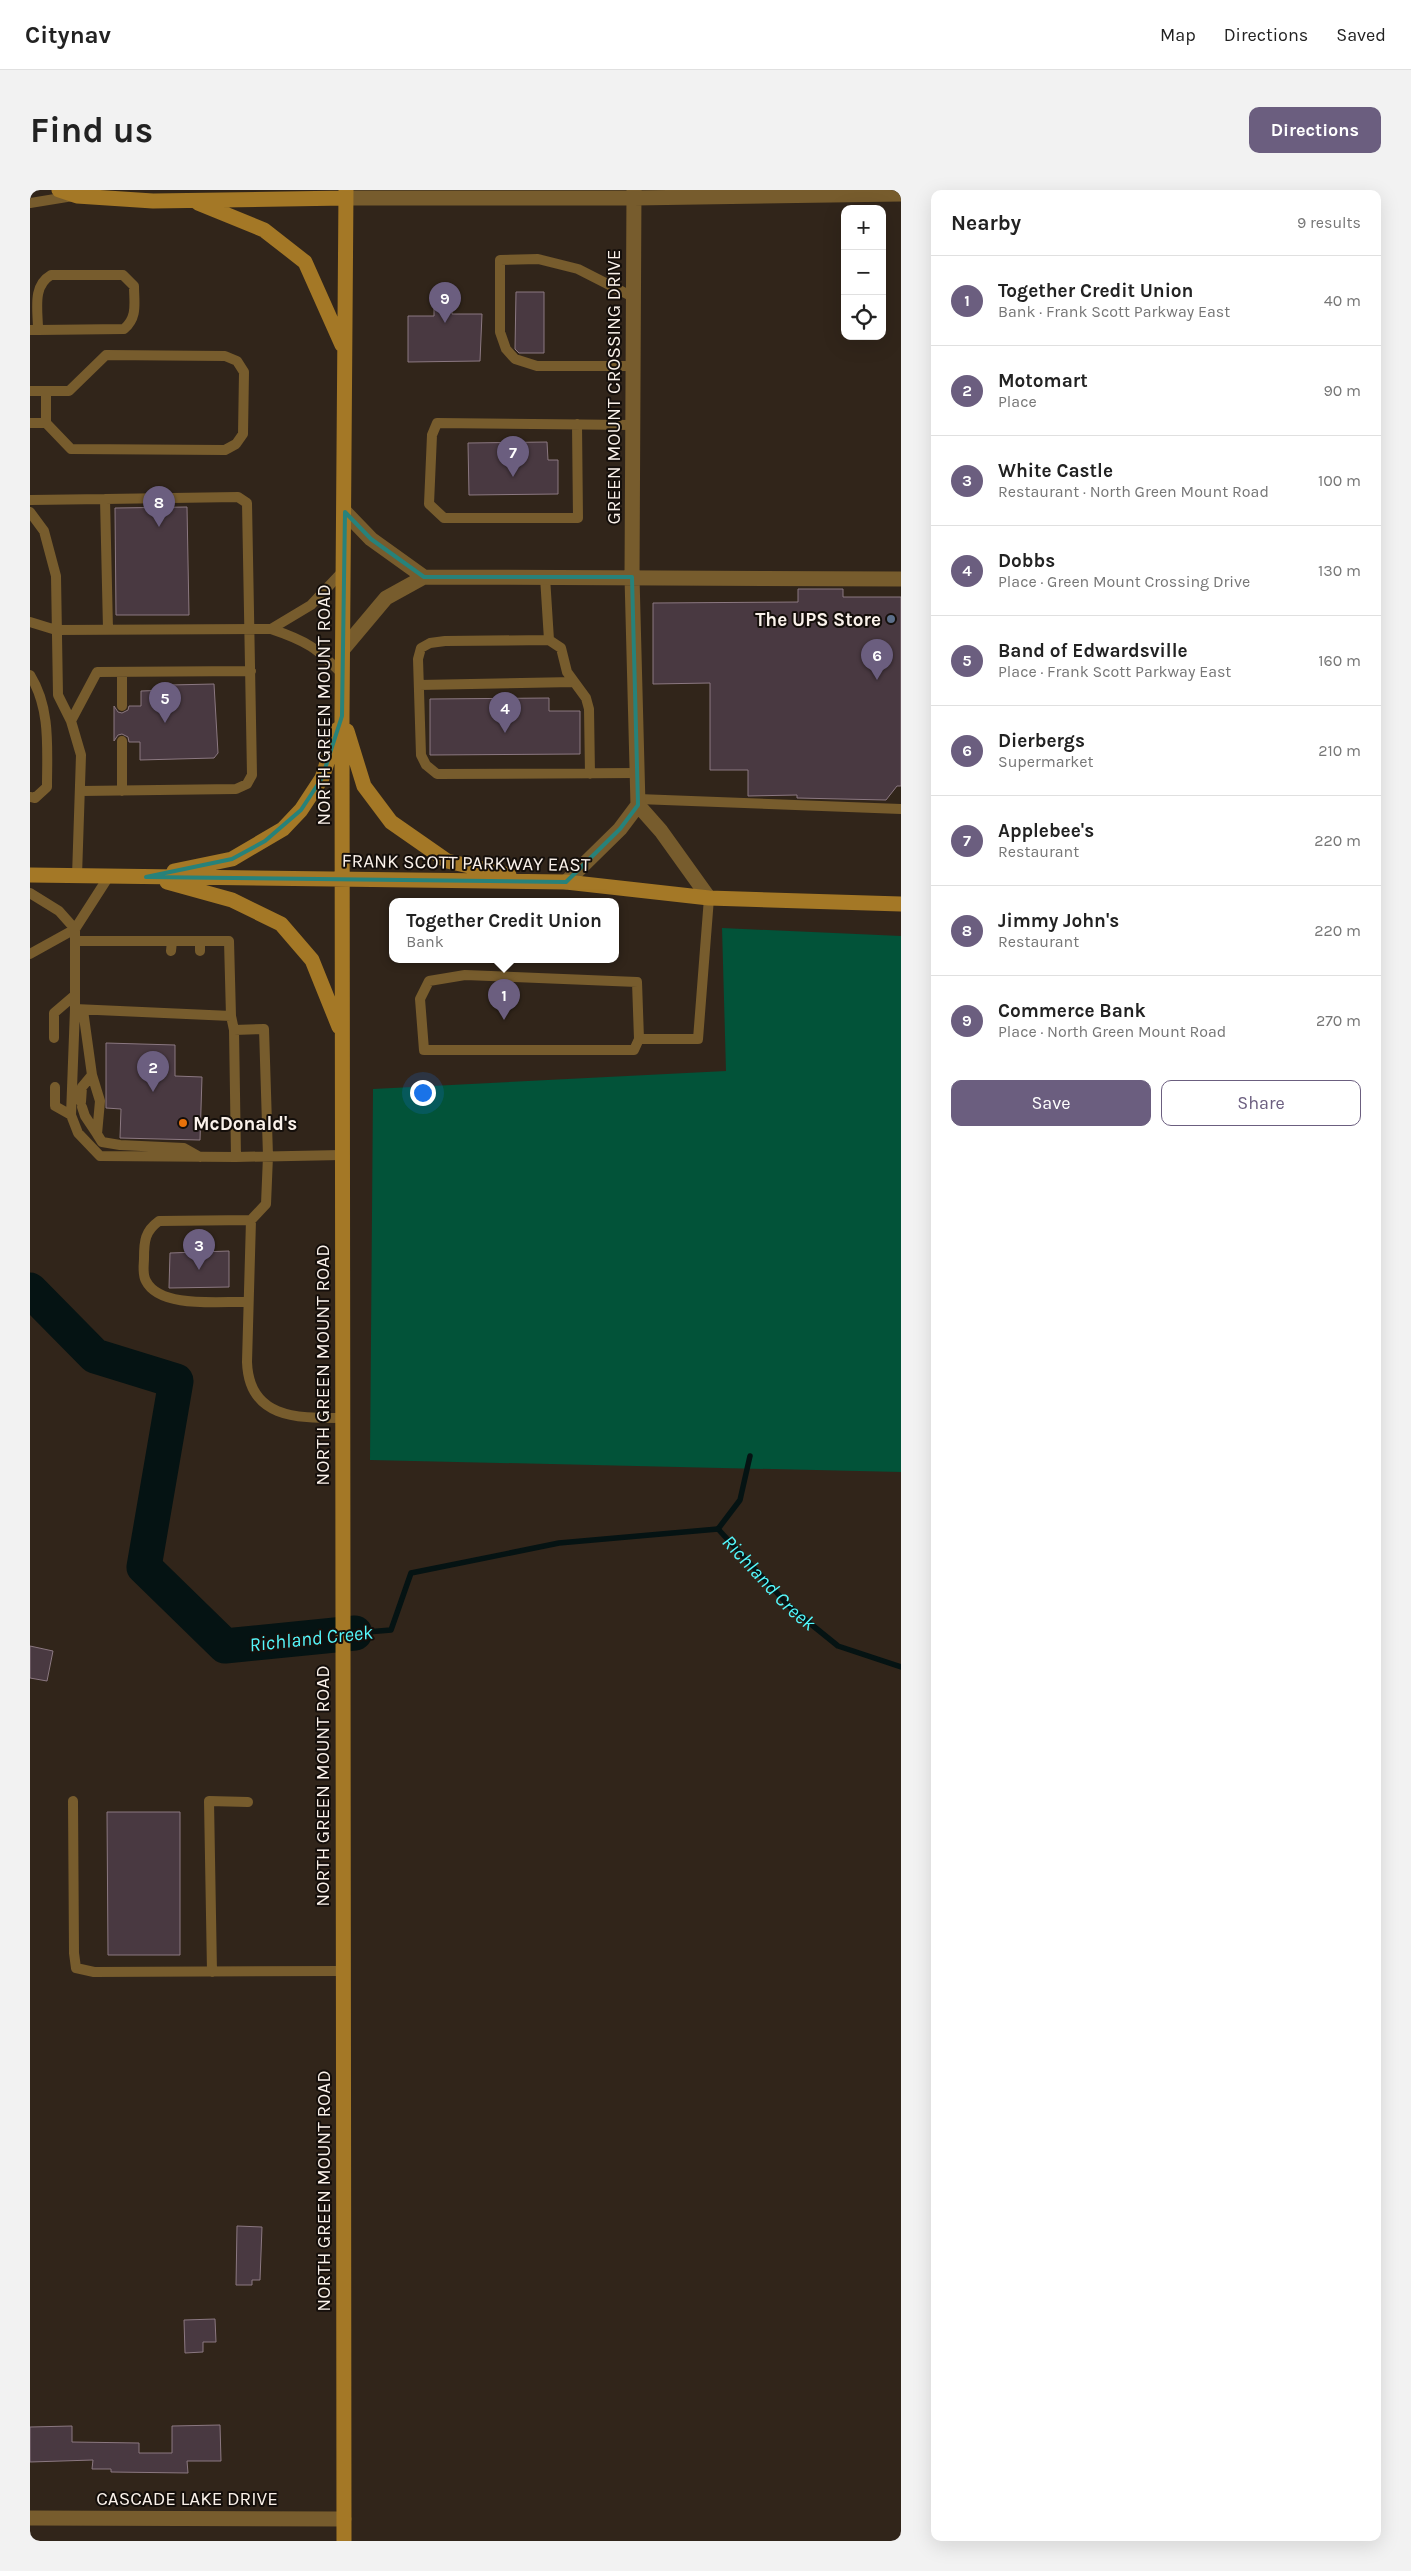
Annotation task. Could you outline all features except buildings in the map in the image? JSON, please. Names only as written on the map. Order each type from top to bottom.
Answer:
[{"type":"street","points":[[59,190],[77,196],[153,201],[346,194],[800,192],[901,194]]},
{"type":"street","points":[[192,200],[228,190]]},
{"type":"street","name":"NORTH GREEN MOUNT ROAD","points":[[344,2541],[341,1418],[342,716],[346,194]]},
{"type":"street","name":"GREEN MOUNT CROSSING DRIVE","points":[[634,194],[632,577],[638,802]]},
{"type":"street","points":[[192,200],[264,230],[305,262],[345,352]]},
{"type":"street","points":[[345,512],[371,539],[424,577]]},
{"type":"street","points":[[344,648],[386,598],[424,577],[901,579]]},
{"type":"street","points":[[146,877],[232,859],[283,829],[301,810],[322,778],[342,716]]},
{"type":"street","points":[[342,716],[364,786],[391,822],[412,839],[447,861],[539,882]]},
{"type":"street","points":[[566,882],[620,829],[638,802],[709,898]]},
{"type":"street","name":"FRANK SCOTT PARKWAY EAST","points":[[30,875],[566,882],[709,898],[901,904]]},
{"type":"street","points":[[146,877],[232,900],[281,924],[312,960],[343,1036]]},
{"type":"street","name":"CASCADE LAKE DRIVE","points":[[30,2518],[344,2519]]},
{"type":"lane","points":[[30,203],[77,196]]},
{"type":"lane","points":[[633,297],[578,270],[538,259],[500,260],[500,332],[506,349],[515,359],[537,366],[633,366]]},
{"type":"lane","points":[[51,274],[123,274],[134,286],[135,314],[132,322],[124,329],[34,330],[38,289],[42,280],[51,274]]},
{"type":"lane","points":[[30,391],[69,391],[106,355],[225,356],[237,361],[244,372],[243,434],[236,444],[224,450],[71,449],[46,423],[30,422]]},
{"type":"lane","points":[[46,391],[46,423]]},
{"type":"lane","points":[[577,424],[578,518],[444,518],[429,504],[432,436],[437,423],[577,424],[632,425]]},
{"type":"lane","points":[[30,500],[238,497],[247,504],[252,775],[247,784],[236,789],[81,791]]},
{"type":"lane","points":[[105,499],[108,629]]},
{"type":"lane","points":[[30,512],[44,531],[56,576],[58,695],[71,721],[81,755],[77,876]]},
{"type":"lane","points":[[271,629],[311,605],[344,570]]},
{"type":"lane","points":[[545,577],[549,640]]},
{"type":"lane","points":[[30,622],[56,630],[271,629],[300,638],[317,650],[343,675]]},
{"type":"lane","points":[[590,774],[589,710],[586,698],[567,672],[561,648],[549,640],[430,643],[421,648],[418,659],[420,755],[426,765],[437,774],[590,774],[637,773]]},
{"type":"lane","points":[[71,721],[97,672],[251,671]]},
{"type":"lane","points":[[122,672],[122,706]]},
{"type":"lane","points":[[30,675],[39,690],[47,732],[46,787],[35,798],[30,798]]},
{"type":"lane","points":[[419,685],[574,682]]},
{"type":"lane","points":[[122,741],[122,790]]},
{"type":"lane","points":[[638,802],[901,809]]},
{"type":"lane","points":[[30,954],[75,929],[109,876]]},
{"type":"lane","points":[[30,893],[58,911],[75,929],[75,995],[92,1075],[100,1101],[97,1134]]},
{"type":"lane","points":[[639,1039],[698,1039],[709,898]]},
{"type":"lane","points":[[75,941],[142,946],[200,946],[228,941],[231,1016],[234,1030],[236,1158]]},
{"type":"lane","points":[[465,976],[637,982],[639,1039],[634,1050],[424,1050],[420,999],[429,981],[465,976]]},
{"type":"lane","points":[[54,1038],[54,1013],[75,995]]},
{"type":"lane","points":[[198,1015],[199,1004]]},
{"type":"lane","points":[[79,1009],[112,1007],[171,1009],[198,1015],[231,1016]]},
{"type":"lane","points":[[79,1009],[71,1115],[78,1132],[100,1156],[236,1158],[342,1155]]},
{"type":"lane","points":[[234,1030],[264,1029],[268,1156],[266,1204],[251,1220],[247,1370],[256,1393],[266,1405],[298,1418],[341,1418]]},
{"type":"lane","points":[[92,1075],[82,1087],[82,1104],[85,1116],[102,1142],[120,1145],[184,1148],[202,1158]]},
{"type":"lane","points":[[54,1086],[55,1106],[71,1115]]},
{"type":"lane","points":[[248,1302],[173,1300],[160,1296],[146,1281],[144,1273],[144,1238],[152,1226],[159,1221],[251,1220]]},
{"type":"lane","points":[[73,1801],[74,1953],[76,1968],[94,1972],[342,1971]]},
{"type":"lane","points":[[212,1972],[209,1801],[248,1802]]},
{"type":"highlighted area","points":[[345,512],[371,539],[424,577],[632,577],[638,805],[620,829],[566,882],[146,877],[232,859],[265,841],[301,810],[322,778],[342,716]]},
{"type":"green space","points":[[722,928],[901,936],[901,1472],[370,1460],[373,1089],[726,1071]]},
{"type":"waterway","name":"Richland Creek","points":[[30,1290],[95,1356],[176,1381],[144,1567],[225,1646],[355,1633]]},
{"type":"waterway","points":[[718,1529],[740,1500],[750,1456]]},
{"type":"waterway","name":"Richland Creek","points":[[718,1529],[791,1608],[838,1646],[901,1667]]},
{"type":"waterway","name":"Richland Creek","points":[[355,1633],[391,1630],[411,1573],[559,1543],[718,1529]]},
{"type":"place","name":"Commerce Bank","points":[[445,323]]},
{"type":"place","name":"Applebee's","points":[[513,477]]},
{"type":"place","name":"Jimmy John's","points":[[159,527]]},
{"type":"place","name":"The UPS Store","points":[[891,619]]},
{"type":"place","name":"Dierbergs","points":[[877,680]]},
{"type":"place","name":"Band of Edwardsville","points":[[165,723]]},
{"type":"place","name":"Dobbs","points":[[505,733]]},
{"type":"place","name":"Together Credit Union","points":[[504,1020]]},
{"type":"place","name":"Motomart","points":[[153,1092]]},
{"type":"place","name":"McDonald's","points":[[183,1123]]},
{"type":"place","name":"White Castle","points":[[199,1270]]}]
